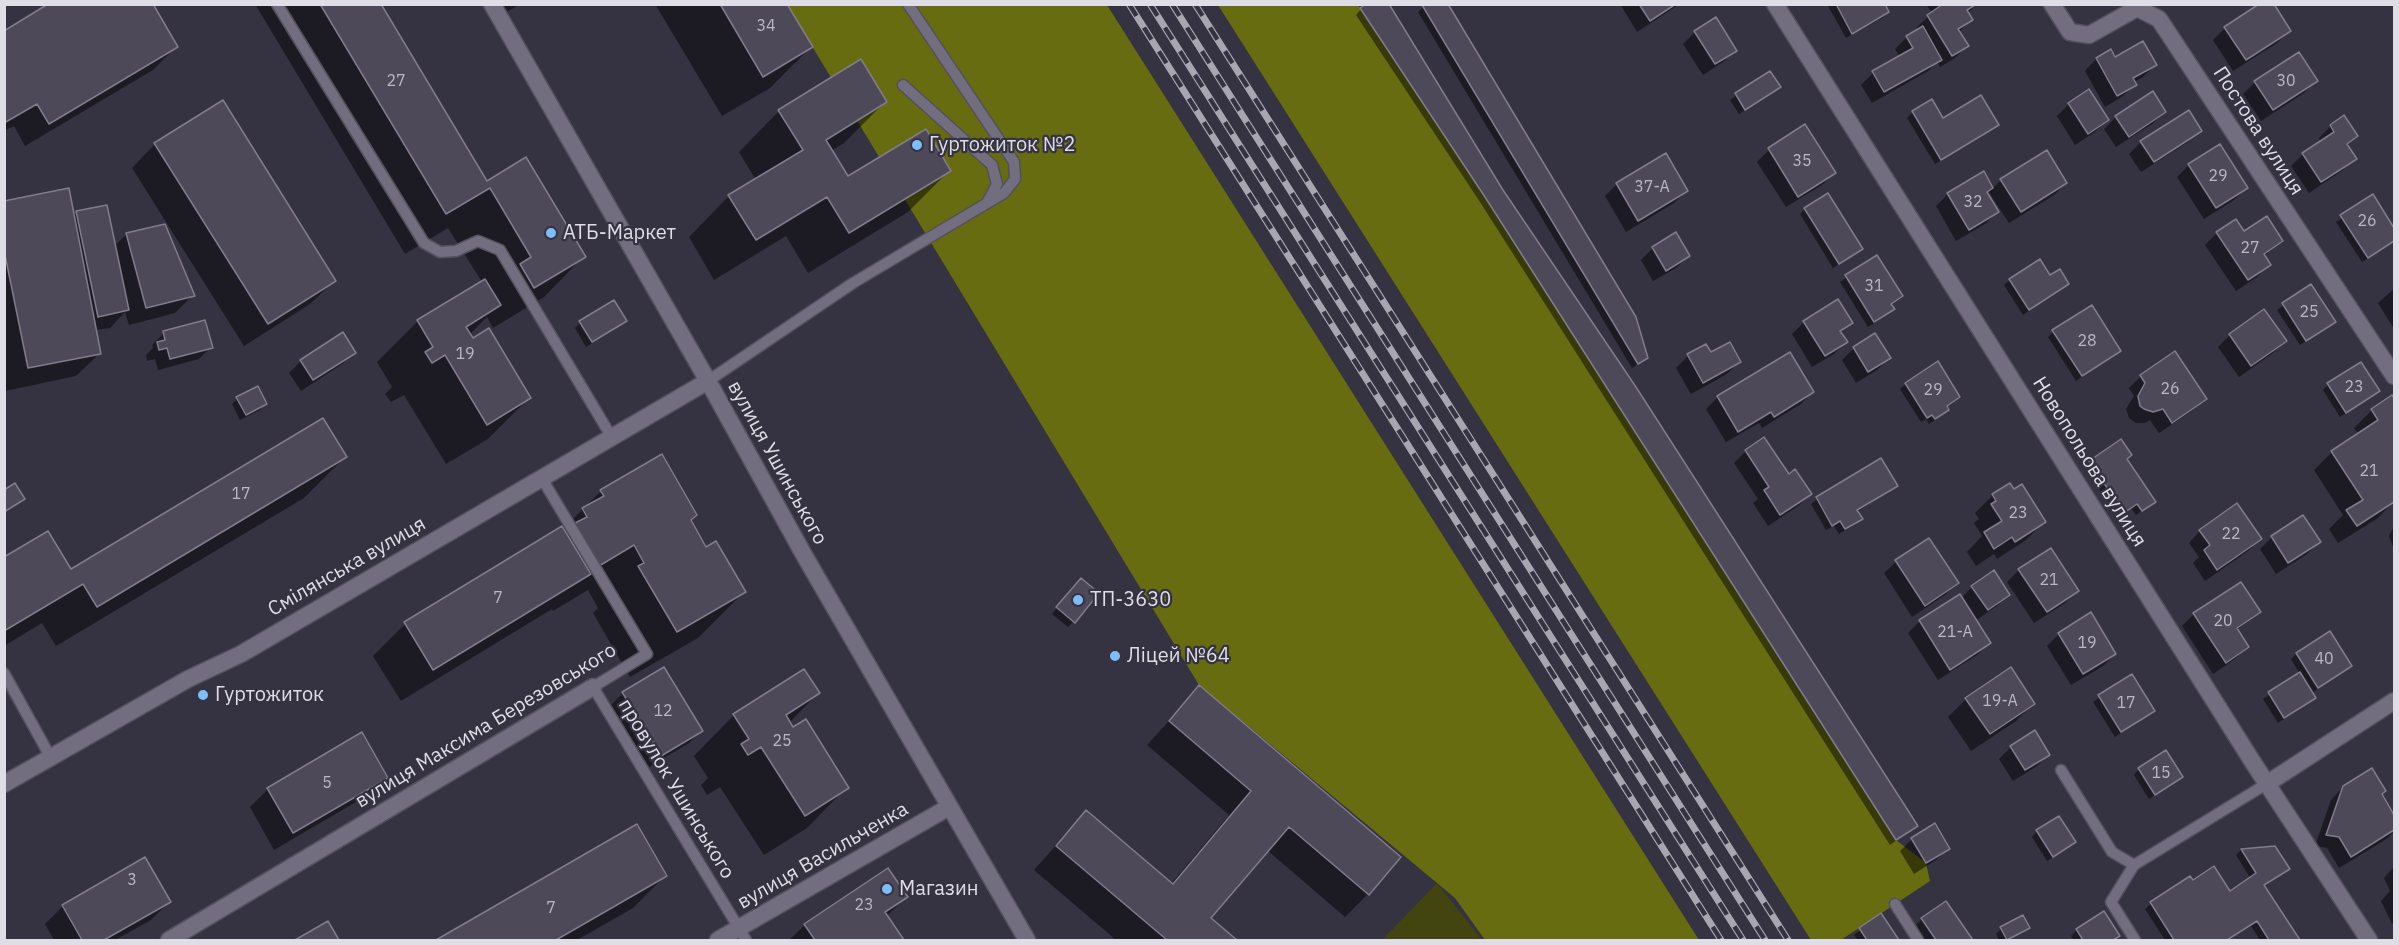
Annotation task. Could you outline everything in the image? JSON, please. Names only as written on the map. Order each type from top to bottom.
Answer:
[{"type":"street","name":"вулиця Ушинського","points":[[492,4],[708,381],[804,555],[1027,940]]},
{"type":"street","name":"Новопольова вулиця","points":[[1775,4],[2369,940]]},
{"type":"street","name":"Постова вулиця","points":[[2052,4],[2070,32],[2089,35],[2137,8],[2159,19],[2394,376]]},
{"type":"street","name":"Смілянська вулиця","points":[[4,784],[188,679],[241,654],[708,381]]},
{"type":"street","name":"вулиця Максима Березовського","points":[[169,940],[593,687]]},
{"type":"street","points":[[2268,783],[2394,701]]},
{"type":"street","name":"вулиця Васильченка","points":[[718,940],[743,934],[949,807]]},
{"type":"lane","points":[[277,4],[424,243],[440,252],[456,251],[478,241],[500,250],[611,436]]},
{"type":"lane","points":[[708,381],[853,282],[1004,193],[1015,179],[1014,162],[908,4]]},
{"type":"lane","points":[[903,85],[992,165],[997,184],[987,203]]},
{"type":"lane","name":"вулиця Максима Березовського","points":[[541,477],[647,654],[593,687]]},
{"type":"lane","points":[[4,673],[51,758]]},
{"type":"lane","name":"провулок Ушинського","points":[[593,687],[743,934]]},
{"type":"lane","points":[[2061,770],[2112,852],[2134,865]]},
{"type":"lane","points":[[2135,940],[2111,902],[2134,865],[2268,783]]},
{"type":"lane","points":[[1895,903],[1918,940]]},
{"type":"shaded area","points":[[787,5],[1107,5],[1699,940],[1485,940],[1455,898],[1199,685]]},
{"type":"shaded area","points":[[1218,5],[1358,5],[1485,197],[1896,840],[1926,863],[1930,881],[1841,940],[1811,940]]},
{"type":"shaded area","points":[[1437,883],[1482,940],[1382,940]]},
{"type":"building","points":[[48,4],[153,4],[178,47],[49,124],[37,104],[4,123],[4,31]]},
{"type":"building","points":[[320,4],[381,4],[487,181],[526,157],[586,257],[534,288],[520,264],[531,257],[490,188],[446,214]]},
{"type":"building","points":[[720,4],[787,4],[813,47],[763,77]]},
{"type":"building","points":[[1366,4],[1389,4],[1503,190],[1636,387],[1918,826],[1896,840],[1485,197],[1360,8]]},
{"type":"building","points":[[1448,4],[1636,317],[1648,358],[1638,364],[1422,5]]},
{"type":"building","points":[[1639,4],[1676,4],[1650,21]]},
{"type":"building","points":[[1836,4],[1885,4],[1889,12],[1852,34]]},
{"type":"building","points":[[1943,4],[1977,4],[1967,10],[1973,20],[1958,29],[1969,46],[1952,56],[1927,15]]},
{"type":"building","points":[[2259,4],[2274,4],[2291,31],[2246,60],[2224,27]]},
{"type":"building","points":[[1716,17],[1737,51],[1715,64],[1694,31]]},
{"type":"building","points":[[1923,26],[1942,60],[1884,92],[1872,71],[1913,48],[1906,36]]},
{"type":"building","points":[[2143,41],[2157,65],[2133,78],[2137,85],[2117,96],[2096,58],[2111,49],[2115,57]]},
{"type":"building","points":[[2299,52],[2318,81],[2273,110],[2254,81]]},
{"type":"building","name":"Гуртожиток №2","points":[[861,59],[887,102],[826,140],[848,176],[926,129],[951,171],[849,233],[827,197],[756,240],[728,195],[803,150],[778,110]]},
{"type":"building","points":[[1770,71],[1781,87],[1745,110],[1735,93]]},
{"type":"building","points":[[2089,89],[2109,120],[2088,134],[2068,103]]},
{"type":"building","points":[[2153,91],[2166,112],[2129,137],[2115,116]]},
{"type":"building","points":[[1981,95],[1999,125],[1941,160],[1912,111],[1932,99],[1943,118]]},
{"type":"building","points":[[223,100],[336,281],[268,324],[154,143]]},
{"type":"building","points":[[2189,110],[2202,131],[2154,162],[2140,141]]},
{"type":"building","points":[[2344,115],[2358,136],[2347,144],[2357,159],[2321,182],[2302,153],[2334,132],[2330,125]]},
{"type":"building","points":[[1805,124],[1836,173],[1798,197],[1768,148]]},
{"type":"building","points":[[2220,144],[2248,188],[2216,208],[2188,164]]},
{"type":"building","points":[[2047,150],[2067,183],[2021,212],[2000,179]]},
{"type":"building","points":[[1666,153],[1688,191],[1638,221],[1616,183]]},
{"type":"building","points":[[1984,171],[1993,188],[1987,192],[1999,212],[1969,230],[1947,193]]},
{"type":"building","points":[[69,188],[101,354],[28,368],[4,250],[4,201]]},
{"type":"building","points":[[1828,193],[1863,249],[1839,264],[1804,208]]},
{"type":"building","points":[[2373,194],[2394,228],[2394,241],[2368,258],[2340,215]]},
{"type":"building","points":[[107,205],[129,310],[98,317],[76,211]]},
{"type":"building","points":[[2267,216],[2283,241],[2264,254],[2271,265],[2248,280],[2216,232],[2236,219],[2244,231]]},
{"type":"building","points":[[165,224],[195,296],[146,308],[126,233]]},
{"type":"building","points":[[1676,232],[1690,256],[1666,271],[1652,247]]},
{"type":"building","points":[[1877,255],[1903,296],[1891,304],[1895,309],[1874,322],[1845,275]]},
{"type":"building","points":[[2040,259],[2050,275],[2060,269],[2069,284],[2029,310],[2009,279]]},
{"type":"building","points":[[485,279],[501,305],[466,327],[473,338],[489,328],[531,398],[487,425],[445,355],[432,363],[425,352],[433,347],[417,320]]},
{"type":"building","points":[[2311,284],[2336,322],[2306,341],[2282,303]]},
{"type":"building","points":[[1838,299],[1853,323],[1840,331],[1848,342],[1825,356],[1803,321]]},
{"type":"building","points":[[614,300],[627,321],[592,342],[579,321]]},
{"type":"building","points":[[2092,305],[2121,351],[2082,376],[2052,330]]},
{"type":"building","points":[[2264,309],[2287,341],[2251,366],[2229,334]]},
{"type":"building","points":[[205,320],[213,348],[170,359],[167,348],[159,350],[157,342],[165,340],[163,331]]},
{"type":"building","points":[[343,332],[356,353],[313,380],[300,360]]},
{"type":"building","points":[[1875,333],[1891,358],[1868,372],[1853,347]]},
{"type":"building","points":[[1730,342],[1741,362],[1703,383],[1687,354],[1706,344],[1711,352]]},
{"type":"building","points":[[2175,351],[2207,399],[2172,423],[2163,409],[2153,412],[2140,406],[2138,396],[2145,383],[2140,375]]},
{"type":"building","points":[[1790,352],[1814,392],[1774,417],[1771,412],[1738,432],[1717,396]]},
{"type":"building","points":[[1938,361],[1960,397],[1947,406],[1949,410],[1935,419],[1932,415],[1927,418],[1905,383]]},
{"type":"building","points":[[2361,362],[2380,391],[2346,413],[2327,383]]},
{"type":"building","points":[[258,386],[267,404],[246,415],[236,397]]},
{"type":"building","points":[[2392,395],[2394,398],[2394,502],[2357,526],[2346,510],[2363,500],[2331,451],[2378,420],[2371,409]]},
{"type":"building","points":[[323,418],[347,457],[97,607],[83,584],[4,631],[4,557],[48,531],[71,569]]},
{"type":"building","points":[[1764,437],[1789,474],[1795,469],[1812,494],[1780,515],[1764,490],[1769,487],[1745,450]]},
{"type":"building","points":[[2121,439],[2132,455],[2127,459],[2156,502],[2142,511],[2137,504],[2124,513],[2089,461]]},
{"type":"building","points":[[662,454],[697,515],[691,520],[706,547],[716,541],[746,592],[677,632],[638,566],[644,563],[634,545],[599,566],[575,523],[587,517],[582,508],[604,496],[600,490]]},
{"type":"building","points":[[1881,458],[1898,486],[1857,510],[1863,519],[1845,529],[1840,521],[1832,526],[1816,497]]},
{"type":"building","points":[[15,483],[25,499],[4,512],[4,490]]},
{"type":"building","points":[[2010,483],[2014,489],[2022,484],[2046,522],[2015,542],[2012,537],[1994,549],[1984,532],[2002,521],[1991,504],[1996,501],[1992,494]]},
{"type":"building","points":[[2237,503],[2262,539],[2217,570],[2204,550],[2210,545],[2199,530]]},
{"type":"building","points":[[2303,515],[2321,542],[2288,563],[2271,536]]},
{"type":"building","points":[[562,526],[591,574],[433,670],[404,622]]},
{"type":"building","points":[[1929,538],[1959,583],[1925,606],[1895,560]]},
{"type":"building","points":[[2051,548],[2079,591],[2047,612],[2018,569]]},
{"type":"building","points":[[1994,570],[2010,595],[1988,610],[1971,586]]},
{"type":"building","name":"ТП-3630","points":[[1081,578],[1099,593],[1075,623],[1056,607]]},
{"type":"building","points":[[2241,582],[2261,612],[2237,628],[2249,647],[2226,663],[2193,613]]},
{"type":"building","points":[[1960,594],[1991,643],[1950,670],[1919,620]]},
{"type":"building","points":[[2091,612],[2116,654],[2083,674],[2058,633]]},
{"type":"building","points":[[2330,631],[2352,666],[2318,688],[2296,653]]},
{"type":"building","points":[[664,667],[703,731],[661,756],[622,692]]},
{"type":"building","points":[[2011,667],[2035,704],[1990,734],[1965,698]]},
{"type":"building","points":[[804,669],[820,693],[786,715],[793,727],[806,719],[849,788],[805,816],[761,747],[748,755],[741,744],[749,739],[733,714]]},
{"type":"building","points":[[2300,672],[2316,698],[2284,718],[2268,692]]},
{"type":"building","points":[[2132,674],[2155,711],[2121,732],[2098,695]]},
{"type":"building","points":[[1199,685],[1401,857],[1369,895],[1289,827],[1211,918],[1237,940],[1167,940],[1056,846],[1086,810],[1173,884],[1251,791],[1169,721]]},
{"type":"building","points":[[2035,730],[2050,755],[2025,770],[2010,746]]},
{"type":"building","points":[[362,732],[388,778],[293,833],[267,788]]},
{"type":"building","points":[[2166,750],[2183,777],[2155,795],[2138,768]]},
{"type":"building","points":[[2372,768],[2386,791],[2382,794],[2394,815],[2394,830],[2351,857],[2339,837],[2326,835],[2343,786]]},
{"type":"building","points":[[2059,816],[2076,842],[2053,857],[2036,830]]},
{"type":"building","points":[[1935,823],[1950,849],[1926,863],[1911,838]]},
{"type":"building","points":[[637,824],[667,876],[556,940],[436,940]]},
{"type":"building","points":[[2275,846],[2290,869],[2264,885],[2300,940],[2269,940],[2257,921],[2227,940],[2174,940],[2150,902],[2190,876],[2193,880],[2214,866],[2230,891],[2256,873],[2241,849]]},
{"type":"building","points":[[145,857],[171,902],[104,940],[82,940],[62,905]]},
{"type":"building","points":[[888,868],[908,897],[885,912],[904,940],[815,940],[804,924]]},
{"type":"building","points":[[1946,901],[1973,940],[1936,940],[1921,918]]},
{"type":"building","points":[[2104,911],[2120,936],[2113,940],[2083,940],[2076,929]]},
{"type":"building","points":[[1881,913],[1899,940],[1867,940],[1859,928]]},
{"type":"building","points":[[2023,915],[2030,928],[2007,940],[2000,927]]},
{"type":"building","points":[[328,921],[339,940],[295,940]]},
{"type":"railway","points":[[1129,4],[1721,940]]},
{"type":"railway","points":[[1150,4],[1743,940]]},
{"type":"railway","points":[[1172,4],[1765,940]]},
{"type":"railway","points":[[1195,4],[1788,940]]},
{"type":"place","name":"Гуртожиток №2","points":[[917,145]]},
{"type":"place","name":"АТБ-Маркет","points":[[551,233]]},
{"type":"place","name":"ТП-3630","points":[[1078,600]]},
{"type":"place","name":"Ліцей №64","points":[[1115,656]]},
{"type":"place","name":"Гуртожиток","points":[[203,695]]},
{"type":"place","name":"Магазин","points":[[887,889]]}]
